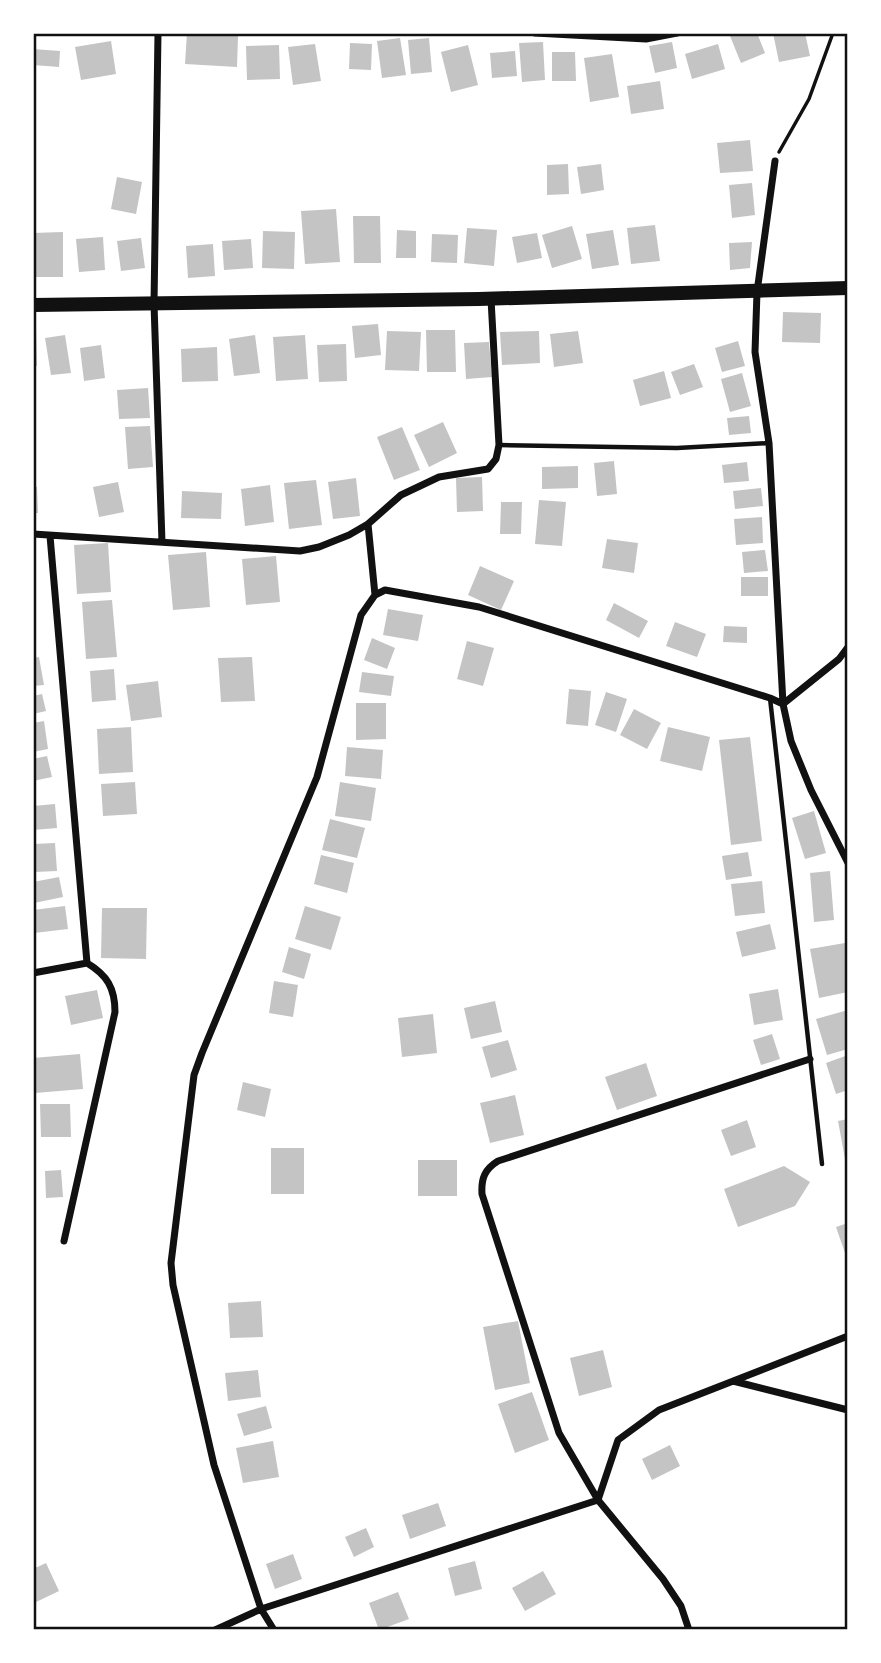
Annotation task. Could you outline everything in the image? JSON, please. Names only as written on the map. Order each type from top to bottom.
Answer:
[{"type":"main road","points":[[33,305],[491,299],[845,287]]},
{"type":"street","points":[[158,33],[154,304],[162,542]]},
{"type":"street","points":[[535,33],[646,39],[677,33]]},
{"type":"street","points":[[775,161],[757,292],[755,352],[769,443],[783,704],[791,741],[811,790],[848,863]]},
{"type":"street","points":[[33,534],[300,551],[349,535],[368,524],[401,495],[439,477],[488,469],[496,459],[499,445],[491,299]]},
{"type":"street","points":[[368,524],[374,595]]},
{"type":"street","points":[[50,536],[87,963]]},
{"type":"street","points":[[274,1630],[261,1609],[214,1465],[176,1305],[171,1263],[194,1075],[317,777],[361,615],[374,595],[385,590],[479,607],[783,704]]},
{"type":"street","points":[[783,704],[839,659],[848,647]]},
{"type":"street","points":[[33,973],[87,963],[110,981],[115,998],[116,1012],[64,1241]]},
{"type":"street","points":[[689,1630],[681,1606],[663,1579],[598,1500],[559,1433],[482,1194],[484,1174],[498,1161],[810,1059]]},
{"type":"street","points":[[598,1500],[618,1440],[659,1410],[848,1336]]},
{"type":"street","points":[[731,1381],[848,1410]]},
{"type":"street","points":[[838,1408],[848,1405]]},
{"type":"street","points":[[215,1630],[261,1609],[598,1500]]},
{"type":"lane","points":[[499,445],[677,448],[769,443]]},
{"type":"lane","points":[[770,698],[822,1164]]},
{"type":"path","points":[[775,161],[809,99],[833,33]]},
{"type":"building","points":[[187,33],[238,36],[237,67],[185,64]]},
{"type":"building","points":[[737,33],[757,33],[765,53],[741,63],[730,36]]},
{"type":"building","points":[[773,33],[805,33],[810,56],[779,62]]},
{"type":"building","points":[[400,38],[406,75],[382,78],[377,41]]},
{"type":"building","points":[[429,38],[432,72],[411,74],[408,40]]},
{"type":"building","points":[[111,41],[116,74],[81,80],[75,47]]},
{"type":"building","points":[[543,42],[545,80],[522,82],[519,43]]},
{"type":"building","points":[[672,42],[677,68],[655,73],[649,46]]},
{"type":"building","points":[[350,43],[372,44],[371,70],[349,69]]},
{"type":"building","points":[[315,44],[321,81],[293,85],[288,47]]},
{"type":"building","points":[[718,44],[725,69],[692,79],[685,54]]},
{"type":"building","points":[[279,45],[280,79],[247,80],[246,46]]},
{"type":"building","points":[[468,45],[478,85],[451,92],[441,52]]},
{"type":"building","points":[[33,49],[60,51],[59,67],[33,65]]},
{"type":"building","points":[[515,51],[517,76],[492,78],[490,53]]},
{"type":"building","points":[[552,52],[575,52],[576,81],[552,81]]},
{"type":"building","points":[[612,54],[619,97],[590,102],[584,58]]},
{"type":"building","points":[[660,81],[664,109],[631,114],[627,86]]},
{"type":"building","points":[[750,140],[753,171],[720,173],[717,143]]},
{"type":"building","points":[[568,164],[569,194],[547,195],[547,165]]},
{"type":"building","points":[[601,164],[604,190],[581,194],[577,167]]},
{"type":"building","points":[[117,177],[142,182],[136,214],[111,209]]},
{"type":"building","points":[[752,183],[755,215],[732,218],[729,185]]},
{"type":"building","points":[[336,209],[340,262],[305,264],[301,211]]},
{"type":"building","points":[[353,216],[380,216],[381,263],[354,263]]},
{"type":"building","points":[[655,225],[660,261],[631,264],[627,228]]},
{"type":"building","points":[[572,226],[582,259],[552,268],[542,235]]},
{"type":"building","points":[[467,228],[497,230],[494,266],[464,263]]},
{"type":"building","points":[[397,230],[416,231],[416,258],[396,258]]},
{"type":"building","points":[[613,230],[619,265],[592,269],[586,234]]},
{"type":"building","points":[[263,231],[295,232],[294,269],[262,268]]},
{"type":"building","points":[[63,232],[63,277],[33,277],[33,233]]},
{"type":"building","points":[[537,233],[542,258],[517,263],[512,237]]},
{"type":"building","points":[[432,234],[458,235],[457,263],[431,262]]},
{"type":"building","points":[[103,237],[105,270],[79,272],[76,239]]},
{"type":"building","points":[[141,238],[145,268],[121,271],[117,241]]},
{"type":"building","points":[[251,239],[253,268],[224,270],[222,241]]},
{"type":"building","points":[[752,242],[750,268],[730,270],[729,243]]},
{"type":"building","points":[[213,244],[215,276],[188,278],[186,246]]},
{"type":"building","points":[[783,312],[821,313],[820,343],[782,342]]},
{"type":"building","points":[[378,324],[381,355],[355,358],[352,326]]},
{"type":"building","points":[[33,327],[36,327],[37,366],[33,366]]},
{"type":"building","points":[[426,330],[455,330],[456,372],[427,372]]},
{"type":"building","points":[[387,331],[421,332],[419,371],[385,370]]},
{"type":"building","points":[[539,331],[540,363],[502,365],[500,332]]},
{"type":"building","points":[[578,331],[583,363],[554,367],[550,334]]},
{"type":"building","points":[[65,335],[71,373],[51,375],[45,338]]},
{"type":"building","points":[[255,335],[260,373],[234,376],[229,339]]},
{"type":"building","points":[[305,335],[308,379],[276,381],[273,337]]},
{"type":"building","points":[[738,341],[745,366],[722,372],[715,348]]},
{"type":"building","points":[[489,342],[492,377],[466,379],[464,343]]},
{"type":"building","points":[[346,344],[347,381],[319,382],[317,345]]},
{"type":"building","points":[[101,345],[105,378],[84,381],[80,348]]},
{"type":"building","points":[[217,347],[218,381],[182,382],[181,349]]},
{"type":"building","points":[[694,364],[703,387],[680,395],[671,372]]},
{"type":"building","points":[[664,371],[671,398],[640,406],[633,380]]},
{"type":"building","points":[[742,373],[751,406],[730,412],[721,379]]},
{"type":"building","points":[[148,388],[150,418],[119,419],[117,390]]},
{"type":"building","points":[[749,416],[751,433],[729,435],[727,418]]},
{"type":"building","points":[[443,422],[457,453],[429,467],[414,435]]},
{"type":"building","points":[[150,426],[153,467],[128,469],[125,427]]},
{"type":"building","points":[[402,427],[420,470],[394,480],[377,437]]},
{"type":"building","points":[[614,461],[617,494],[597,496],[594,463]]},
{"type":"building","points":[[747,462],[749,481],[724,483],[722,465]]},
{"type":"building","points":[[578,466],[578,488],[542,489],[542,467]]},
{"type":"building","points":[[482,477],[483,511],[457,512],[456,478]]},
{"type":"building","points":[[356,478],[360,516],[333,519],[328,482]]},
{"type":"building","points":[[316,480],[322,525],[289,529],[284,483]]},
{"type":"building","points":[[118,482],[124,512],[99,517],[93,487]]},
{"type":"building","points":[[270,485],[274,522],[245,526],[241,489]]},
{"type":"building","points":[[33,487],[37,487],[38,513],[33,513]]},
{"type":"building","points":[[761,488],[763,506],[735,509],[733,491]]},
{"type":"building","points":[[182,491],[222,493],[221,519],[181,518]]},
{"type":"building","points":[[539,500],[566,502],[562,546],[535,544]]},
{"type":"building","points":[[501,502],[522,502],[521,534],[500,534]]},
{"type":"building","points":[[762,517],[763,543],[736,545],[734,519]]},
{"type":"building","points":[[607,539],[638,543],[634,573],[602,568]]},
{"type":"building","points":[[108,543],[111,592],[77,594],[74,545]]},
{"type":"building","points":[[765,550],[768,571],[744,573],[742,552]]},
{"type":"building","points":[[206,552],[210,607],[173,610],[168,555]]},
{"type":"building","points":[[276,556],[280,602],[246,605],[242,559]]},
{"type":"building","points":[[480,566],[514,581],[501,610],[468,595]]},
{"type":"building","points":[[741,577],[768,577],[768,596],[741,596]]},
{"type":"building","points":[[112,600],[117,657],[86,659],[82,602]]},
{"type":"building","points":[[614,603],[648,621],[639,638],[606,620]]},
{"type":"building","points":[[388,609],[423,615],[418,641],[383,635]]},
{"type":"building","points":[[675,622],[706,634],[697,657],[666,646]]},
{"type":"building","points":[[724,626],[747,627],[747,643],[723,642]]},
{"type":"building","points":[[372,638],[395,648],[387,669],[364,660]]},
{"type":"building","points":[[467,641],[494,648],[483,686],[457,679]]},
{"type":"building","points":[[39,657],[44,685],[33,686],[33,658]]},
{"type":"building","points":[[252,657],[255,701],[221,702],[218,658]]},
{"type":"building","points":[[114,669],[116,700],[92,702],[90,671]]},
{"type":"building","points":[[362,672],[394,676],[391,696],[359,692]]},
{"type":"building","points":[[158,681],[162,717],[131,721],[126,685]]},
{"type":"building","points":[[569,689],[591,691],[588,726],[566,724]]},
{"type":"building","points":[[606,692],[627,699],[616,732],[595,725]]},
{"type":"building","points":[[42,694],[46,711],[33,714],[33,696]]},
{"type":"building","points":[[356,703],[386,703],[386,739],[356,740]]},
{"type":"building","points":[[634,709],[661,723],[647,749],[620,735]]},
{"type":"building","points":[[44,721],[48,749],[33,752],[33,723]]},
{"type":"building","points":[[131,727],[133,772],[99,774],[97,729]]},
{"type":"building","points":[[668,727],[710,737],[702,771],[660,761]]},
{"type":"building","points":[[750,737],[762,841],[731,845],[719,740]]},
{"type":"building","points":[[347,747],[383,750],[381,779],[345,776]]},
{"type":"building","points":[[47,756],[52,777],[33,781],[33,759]]},
{"type":"building","points":[[135,782],[137,814],[103,816],[101,784]]},
{"type":"building","points":[[340,782],[376,788],[371,821],[335,816]]},
{"type":"building","points":[[55,804],[57,828],[33,830],[33,806]]},
{"type":"building","points":[[814,811],[826,853],[805,859],[792,818]]},
{"type":"building","points":[[330,819],[365,828],[357,858],[322,850]]},
{"type":"building","points":[[55,843],[57,871],[35,872],[34,844]]},
{"type":"building","points":[[748,852],[752,876],[726,880],[722,856]]},
{"type":"building","points":[[321,855],[354,863],[347,893],[314,884]]},
{"type":"building","points":[[830,871],[834,920],[814,922],[810,873]]},
{"type":"building","points":[[59,877],[63,897],[34,903],[33,882]]},
{"type":"building","points":[[762,881],[765,913],[735,916],[731,884]]},
{"type":"building","points":[[65,906],[68,929],[34,933],[33,910]]},
{"type":"building","points":[[305,906],[341,917],[331,950],[295,939]]},
{"type":"building","points":[[102,908],[147,908],[146,959],[101,958]]},
{"type":"building","points":[[770,924],[776,949],[742,957],[736,932]]},
{"type":"building","points":[[845,943],[848,992],[819,998],[810,949]]},
{"type":"building","points":[[289,947],[311,954],[304,979],[282,972]]},
{"type":"building","points":[[274,981],[298,985],[293,1017],[269,1013]]},
{"type":"building","points":[[778,989],[783,1020],[754,1025],[749,994]]},
{"type":"building","points":[[97,990],[103,1018],[71,1025],[65,996]]},
{"type":"building","points":[[495,1001],[502,1032],[471,1039],[464,1008]]},
{"type":"building","points":[[848,1010],[848,1049],[827,1055],[816,1019]]},
{"type":"building","points":[[433,1014],[437,1053],[402,1057],[398,1018]]},
{"type":"building","points":[[772,1034],[780,1059],[761,1065],[753,1040]]},
{"type":"building","points":[[508,1040],[517,1070],[491,1078],[482,1047]]},
{"type":"building","points":[[80,1054],[83,1089],[35,1093],[33,1058]]},
{"type":"building","points":[[848,1055],[848,1090],[836,1094],[826,1063]]},
{"type":"building","points":[[646,1063],[657,1096],[617,1110],[605,1077]]},
{"type":"building","points":[[243,1082],[271,1089],[265,1117],[237,1110]]},
{"type":"building","points":[[515,1095],[524,1135],[490,1143],[480,1103]]},
{"type":"building","points":[[40,1104],[70,1104],[71,1137],[41,1137]]},
{"type":"building","points":[[848,1119],[848,1158],[845,1159],[838,1121]]},
{"type":"building","points":[[747,1120],[756,1147],[731,1156],[721,1130]]},
{"type":"building","points":[[271,1148],[304,1148],[304,1194],[271,1194]]},
{"type":"building","points":[[418,1160],[457,1160],[457,1196],[418,1196]]},
{"type":"building","points":[[784,1166],[810,1182],[795,1206],[738,1227],[724,1189]]},
{"type":"building","points":[[61,1170],[63,1197],[46,1198],[45,1171]]},
{"type":"building","points":[[848,1223],[848,1252],[845,1253],[836,1227]]},
{"type":"building","points":[[261,1301],[263,1337],[230,1338],[228,1303]]},
{"type":"building","points":[[518,1321],[530,1383],[495,1390],[483,1327]]},
{"type":"building","points":[[603,1350],[612,1387],[579,1396],[570,1358]]},
{"type":"building","points":[[258,1370],[261,1397],[228,1401],[225,1373]]},
{"type":"building","points":[[532,1392],[549,1440],[515,1453],[498,1404]]},
{"type":"building","points":[[266,1406],[272,1428],[244,1436],[237,1414]]},
{"type":"building","points":[[273,1441],[279,1477],[243,1483],[236,1448]]},
{"type":"building","points":[[670,1445],[680,1466],[652,1480],[642,1459]]},
{"type":"building","points":[[438,1503],[446,1526],[410,1539],[402,1515]]},
{"type":"building","points":[[366,1528],[374,1547],[354,1557],[345,1537]]},
{"type":"building","points":[[293,1554],[302,1579],[275,1589],[266,1564]]},
{"type":"building","points":[[475,1561],[482,1589],[455,1596],[448,1568]]},
{"type":"building","points":[[46,1563],[59,1591],[34,1603],[33,1569]]},
{"type":"building","points":[[543,1571],[556,1594],[525,1611],[512,1588]]},
{"type":"building","points":[[398,1592],[409,1619],[379,1630],[369,1603]]}]
